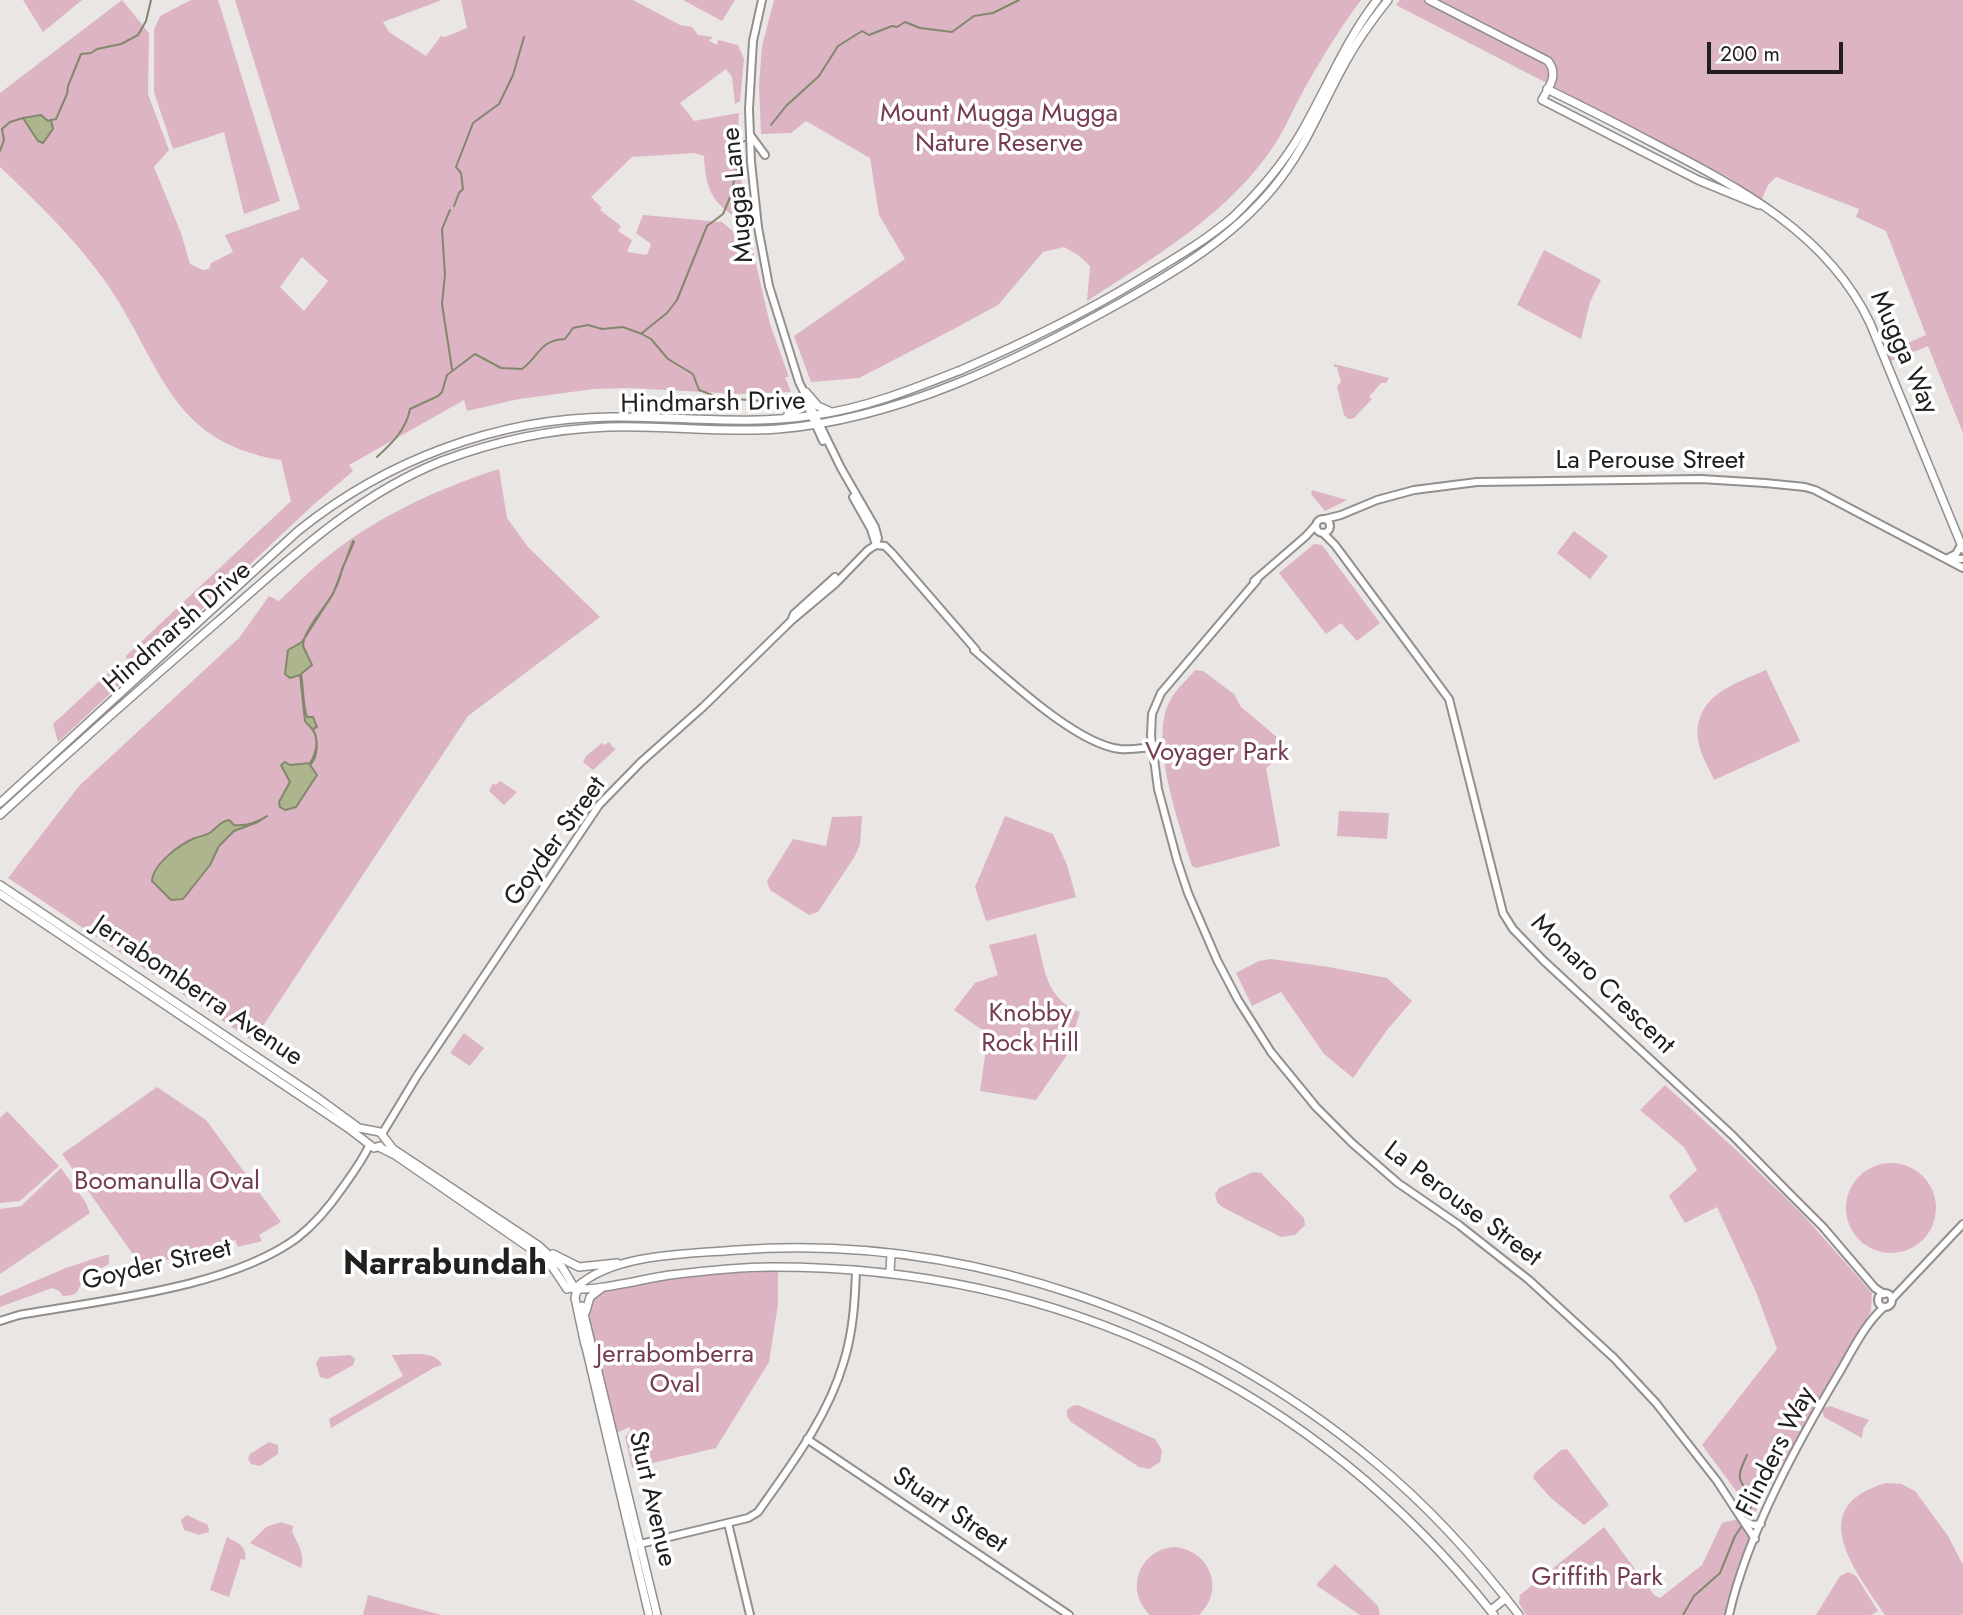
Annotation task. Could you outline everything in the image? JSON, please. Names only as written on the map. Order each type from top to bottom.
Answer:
[{"type":"main road","name":"Hindmarsh Drive","points":[[0,803],[311,520],[378,478],[432,453],[501,430],[576,418],[611,416],[728,421],[813,416],[836,411],[902,393],[1013,346],[1112,296],[1210,235],[1251,199],[1302,132],[1349,40],[1377,0]]},
{"type":"main road","name":"Hindmarsh Drive","points":[[0,815],[136,692],[331,524],[386,488],[441,462],[493,444],[564,430],[611,427],[761,430],[853,417],[909,400],[1006,361],[1106,311],[1218,242],[1255,209],[1288,169],[1310,134],[1355,46],[1388,0]]},
{"type":"main road","points":[[1430,0],[1548,61],[1553,72],[1547,89]]},
{"type":"main road","name":"Mugga Way","points":[[1760,205],[1698,180],[1542,100],[1547,89],[1704,169],[1780,217],[1813,244],[1838,271],[1856,295],[1873,330],[1962,547]]},
{"type":"main road","points":[[780,419],[800,409],[805,395],[822,408],[836,411]]},
{"type":"main road","points":[[129,685],[136,692]]},
{"type":"main road","name":"Jerrabomberra Avenue","points":[[0,884],[294,1087],[372,1146],[395,1155],[494,1220],[540,1246],[565,1280]]},
{"type":"main road","name":"Jerrabomberra Avenue","points":[[0,894],[294,1087],[354,1125],[378,1134],[393,1149],[494,1220],[565,1280]]},
{"type":"main road","points":[[60,925],[63,936],[74,935]]},
{"type":"main road","points":[[378,1134],[372,1146],[366,1138],[378,1134]]},
{"type":"main road","points":[[540,1246],[579,1267],[714,1252],[801,1248],[893,1254],[970,1266],[1055,1288],[1157,1326],[1213,1354],[1297,1403],[1350,1442],[1399,1483],[1458,1542],[1519,1615]]},
{"type":"main road","points":[[714,1252],[716,1270]]},
{"type":"main road","points":[[891,1274],[893,1254]]},
{"type":"main road","points":[[585,1345],[575,1298],[576,1290],[581,1283],[606,1271],[645,1259]]},
{"type":"main road","points":[[576,1290],[716,1270],[767,1267],[856,1270],[981,1289],[1053,1308],[1111,1328],[1205,1371],[1266,1406],[1342,1460],[1401,1510],[1445,1555],[1493,1613],[1507,1600]]},
{"type":"main road","points":[[606,1271],[606,1279],[611,1284]]},
{"type":"main road","points":[[565,1280],[576,1290]]},
{"type":"main road","name":"Sturt Avenue","points":[[565,1280],[576,1290],[585,1316],[649,1615]]},
{"type":"main road","name":"Sturt Avenue","points":[[565,1280],[576,1309],[636,1545],[657,1615]]},
{"type":"main road","points":[[585,1316],[591,1296],[611,1284]]},
{"type":"main road","points":[[1205,1371],[1213,1354]]},
{"type":"main road","points":[[1445,1555],[1458,1542]]},
{"type":"street","name":"Mugga Lane","points":[[762,0],[753,41],[749,109],[758,227],[769,286],[799,382],[813,416],[876,542]]},
{"type":"street","points":[[750,134],[765,155]]},
{"type":"street","name":"La Perouse Street","points":[[1325,519],[1391,495],[1454,483],[1658,479],[1755,482],[1810,488],[1963,568]]},
{"type":"street","name":"La Perouse Street","points":[[1341,515],[1323,529],[1306,536],[1245,590],[1158,699],[1151,723],[1158,789],[1185,885],[1208,942],[1238,1000],[1271,1052],[1316,1107],[1384,1171],[1508,1263],[1581,1325],[1656,1403],[1745,1521],[1755,1539]]},
{"type":"street","points":[[1323,529],[1319,520],[1325,519]]},
{"type":"street","name":"Monaro Crescent","points":[[1325,519],[1323,529],[1448,699],[1503,913],[1513,929],[1585,1000],[1732,1135],[1823,1227],[1875,1288],[1888,1296]]},
{"type":"street","points":[[876,542],[892,553],[969,643],[1031,699],[1102,745],[1119,749],[1153,747]]},
{"type":"street","name":"Goyder Street","points":[[378,1134],[600,805],[641,762],[690,719],[791,621],[794,614],[876,542]]},
{"type":"street","points":[[1946,559],[1962,547]]},
{"type":"street","name":"La Perouse Street","points":[[1946,559],[1963,559]]},
{"type":"street","name":"Goyder Street","points":[[0,1321],[19,1315],[192,1283],[257,1261],[297,1238],[315,1222],[331,1205],[372,1146]]},
{"type":"street","points":[[1881,1303],[1910,1278],[1963,1224]]},
{"type":"street","points":[[636,1545],[752,1517],[758,1512],[828,1403],[844,1362],[855,1298],[856,1270]]},
{"type":"street","name":"Monaro Crescent","points":[[1875,1288],[1881,1303]]},
{"type":"street","points":[[1881,1303],[1890,1305],[1888,1296]]},
{"type":"street","name":"Flinders Way","points":[[1729,1615],[1739,1578],[1787,1468],[1881,1303]]},
{"type":"street","name":"Stuart Street","points":[[807,1438],[1069,1615]]},
{"type":"street","points":[[1745,1521],[1753,1525],[1761,1524]]},
{"type":"street","points":[[728,1523],[750,1615]]},
{"type":"green space","points":[[23,0],[82,0],[43,32]]},
{"type":"green space","points":[[122,0],[149,33],[148,94],[169,150],[154,167],[181,233],[190,264],[203,270],[209,269],[211,263],[233,252],[225,235],[300,209],[235,0],[442,0],[383,22],[389,32],[426,56],[441,36],[445,37],[467,28],[461,0],[633,0],[680,25],[692,27],[698,35],[713,37],[709,41],[717,45],[718,40],[738,45],[744,59],[740,101],[735,104],[732,77],[726,69],[680,103],[694,121],[739,113],[737,149],[747,220],[745,223],[718,203],[709,188],[704,156],[695,153],[632,157],[591,197],[602,208],[600,210],[621,226],[618,231],[632,240],[627,252],[647,255],[651,244],[636,233],[643,215],[722,222],[752,247],[770,324],[789,377],[785,377],[791,392],[738,394],[630,388],[594,389],[519,399],[467,411],[464,400],[349,465],[353,471],[132,675],[126,656],[291,501],[281,460],[243,450],[213,436],[190,417],[172,394],[124,311],[93,265],[55,221],[0,167],[0,93]],"holes":[[[302,257],[328,281],[304,311],[280,287]]]},
{"type":"green space","points":[[191,0],[218,0],[280,201],[244,214],[224,132],[173,149],[154,92],[154,30],[160,16]]},
{"type":"green space","points":[[683,0],[735,0],[722,21]]},
{"type":"green space","name":"Mount Mugga Mugga Nature Reserve","points":[[774,0],[1361,0],[1328,48],[1277,141],[1258,167],[1215,211],[1165,250],[1087,301],[1090,266],[1064,247],[1043,252],[998,305],[859,378],[811,382],[794,336],[905,259],[879,215],[870,158],[806,121],[791,133],[761,134],[759,86],[762,46]]},
{"type":"green space","points":[[1400,0],[1963,0],[1963,433],[1928,346],[1891,361],[1887,352],[1926,335],[1886,231],[1856,217],[1859,209],[1776,177],[1768,185],[1761,201],[1730,178],[1396,5]]},
{"type":"green space","points":[[1544,250],[1601,280],[1590,302],[1581,339],[1517,305]]},
{"type":"green space","points":[[1334,364],[1389,378],[1386,383],[1381,383],[1369,397],[1372,399],[1354,418],[1348,419],[1344,415],[1337,386],[1341,382]]},
{"type":"green space","points":[[499,469],[507,518],[528,547],[600,617],[468,716],[253,1041],[8,878],[79,786],[239,638],[269,596],[279,601],[346,542],[387,516],[453,485]]},
{"type":"green space","points":[[1312,490],[1347,500],[1325,511],[1311,494]]},
{"type":"green space","points":[[1574,531],[1608,556],[1590,579],[1557,553]]},
{"type":"green space","points":[[1314,544],[1322,545],[1380,623],[1357,641],[1341,623],[1326,634],[1279,573]]},
{"type":"green space","points":[[118,664],[124,681],[58,742],[53,724]]},
{"type":"green space","name":"Voyager Park","points":[[1195,670],[1203,671],[1234,694],[1241,707],[1291,749],[1266,768],[1280,846],[1196,868],[1192,866],[1174,806],[1162,736],[1171,699]]},
{"type":"green space","points":[[1766,670],[1800,741],[1714,780],[1698,739],[1703,712],[1719,693]]},
{"type":"green space","points":[[609,742],[614,749],[617,748],[593,770],[583,762],[586,756],[602,743],[604,745]]},
{"type":"green space","points":[[500,781],[517,792],[504,805],[489,791],[493,783],[496,785]]},
{"type":"green space","points":[[1339,811],[1389,813],[1387,839],[1337,836]]},
{"type":"green space","points":[[862,816],[860,844],[855,856],[818,912],[809,915],[770,890],[767,881],[793,839],[826,846],[832,817]]},
{"type":"green space","points":[[1005,816],[1053,834],[1067,865],[1076,897],[986,921],[975,887]]},
{"type":"green space","name":"Knobby Rock Hill","points":[[1036,934],[1044,969],[1053,990],[1059,999],[1080,1012],[1067,1055],[1036,1100],[980,1091],[988,1034],[954,1010],[975,983],[998,975],[989,945]]},
{"type":"green space","points":[[1271,959],[1387,978],[1412,1001],[1387,1030],[1353,1078],[1324,1054],[1281,992],[1252,1006],[1236,973],[1259,961]]},
{"type":"green space","points":[[464,1033],[484,1048],[470,1066],[450,1053]]},
{"type":"green space","points":[[1665,1085],[1804,1216],[1872,1293],[1871,1311],[1754,1515],[1702,1445],[1777,1349],[1756,1292],[1717,1207],[1685,1223],[1669,1196],[1697,1170],[1684,1147],[1640,1110]]},
{"type":"green space","name":"Boomanulla Oval","points":[[157,1087],[206,1120],[281,1222],[259,1235],[262,1241],[238,1247],[235,1240],[142,1267],[62,1154]]},
{"type":"green space","points":[[7,1111],[59,1166],[20,1201],[0,1203],[0,1118]]},
{"type":"green space","points":[[1891,1163],[1908,1167],[1923,1176],[1932,1191],[1936,1208],[1932,1225],[1923,1240],[1908,1249],[1891,1253],[1874,1249],[1859,1240],[1850,1225],[1846,1208],[1850,1191],[1859,1176],[1874,1167]]},
{"type":"green space","points":[[61,1168],[90,1213],[0,1274],[0,1209],[21,1206]]},
{"type":"green space","points":[[1253,1172],[1261,1173],[1304,1218],[1305,1225],[1295,1235],[1281,1237],[1217,1202],[1215,1194],[1219,1188]]},
{"type":"green space","points":[[109,1255],[109,1264],[84,1278],[73,1295],[63,1296],[52,1288],[0,1307],[0,1296]]},
{"type":"green space","name":"Jerrabomberra Oval","points":[[778,1272],[778,1304],[769,1362],[716,1448],[632,1468],[625,1437],[630,1427],[616,1433],[588,1312],[591,1299],[607,1291],[653,1280],[709,1274]]},
{"type":"green space","points":[[350,1355],[355,1359],[353,1365],[328,1379],[320,1377],[316,1363],[320,1357]]},
{"type":"green space","points":[[392,1355],[427,1355],[442,1365],[331,1428],[329,1419],[403,1376]]},
{"type":"green space","points":[[1078,1405],[1155,1439],[1162,1450],[1160,1462],[1149,1469],[1139,1467],[1071,1422],[1067,1410]]},
{"type":"green space","points":[[1830,1406],[1869,1420],[1863,1429],[1862,1438],[1824,1417],[1822,1409]]},
{"type":"green space","points":[[269,1442],[278,1445],[278,1454],[260,1466],[251,1464],[248,1459],[250,1454]]},
{"type":"green space","points":[[1567,1449],[1609,1505],[1584,1525],[1551,1498],[1533,1478],[1535,1473],[1561,1450]]},
{"type":"green space","points":[[1886,1483],[1901,1484],[1915,1491],[1948,1536],[1963,1565],[1963,1615],[1885,1615],[1861,1579],[1843,1541],[1841,1523],[1847,1507],[1861,1494]]},
{"type":"green space","points":[[187,1515],[208,1525],[209,1532],[199,1535],[184,1530],[181,1520]]},
{"type":"green space","name":"Griffith Park","points":[[1738,1519],[1750,1540],[1724,1615],[1526,1615],[1519,1603],[1520,1595],[1604,1527],[1654,1595],[1660,1598],[1702,1565],[1722,1523]]},
{"type":"green space","points":[[281,1522],[293,1526],[292,1531],[302,1554],[301,1568],[250,1543],[266,1527]]},
{"type":"green space","points":[[227,1537],[245,1551],[245,1560],[241,1559],[229,1597],[210,1590]]},
{"type":"green space","points":[[1173,1547],[1186,1549],[1196,1555],[1210,1572],[1212,1594],[1199,1615],[1150,1615],[1138,1595],[1137,1584],[1144,1564],[1161,1550]]},
{"type":"green space","points":[[1335,1564],[1378,1606],[1380,1615],[1360,1615],[1316,1585]]},
{"type":"green space","points":[[1848,1572],[1856,1576],[1878,1611],[1871,1615],[1816,1615],[1840,1576]]},
{"type":"green space","points":[[368,1595],[441,1615],[363,1615]]},
{"type":"shaded area","points":[[41,115],[48,121],[51,120],[53,129],[43,143],[38,141],[23,118]]},
{"type":"shaded area","points":[[334,591],[333,594],[304,639],[313,622]]},
{"type":"shaded area","points":[[304,639],[303,646],[312,665],[301,674],[307,717],[313,717],[317,727],[313,729],[314,733],[305,721],[300,675],[290,678],[285,674],[288,650]]},
{"type":"shaded area","points":[[316,742],[315,757],[310,765],[317,775],[296,807],[285,810],[280,807],[279,802],[290,782],[281,765],[285,762],[290,765],[310,763]]},
{"type":"shaded area","points":[[267,816],[234,831],[219,846],[210,865],[183,899],[171,900],[152,881],[162,862],[189,841],[209,833],[229,820],[234,825],[243,825]]},
{"type":"waterway","points":[[51,120],[56,119],[81,54],[121,44],[138,35],[146,21],[151,0]]},
{"type":"waterway","points":[[771,125],[786,106],[819,76],[838,46],[862,31],[869,35],[905,22],[920,28],[952,32],[974,16],[993,13],[1019,0]]},
{"type":"waterway","points":[[454,206],[463,189],[461,173],[456,167],[473,123],[499,104],[513,75],[524,37]]},
{"type":"waterway","points":[[0,151],[4,140],[2,129],[10,122],[23,118]]},
{"type":"waterway","points":[[642,333],[667,313],[677,300],[707,226],[723,214],[731,195],[742,142],[745,141]]},
{"type":"waterway","points":[[450,210],[442,229],[445,275],[442,304],[452,369]]},
{"type":"waterway","points":[[377,457],[402,430],[410,409],[438,396],[442,392],[447,375],[475,354],[501,368],[522,369],[550,342],[565,339],[573,328],[588,325],[602,329],[623,327],[642,334],[651,339],[668,359],[693,374],[699,390],[720,398],[793,403]]},
{"type":"waterway","points":[[1746,1520],[1750,1513],[1752,1497],[1740,1477],[1747,1455]]},
{"type":"waterway","points":[[1683,1615],[1694,1596],[1720,1573],[1735,1536],[1743,1524]]},
{"type":"district","name":"Narrabundah","points":[[445,1266]]}]
